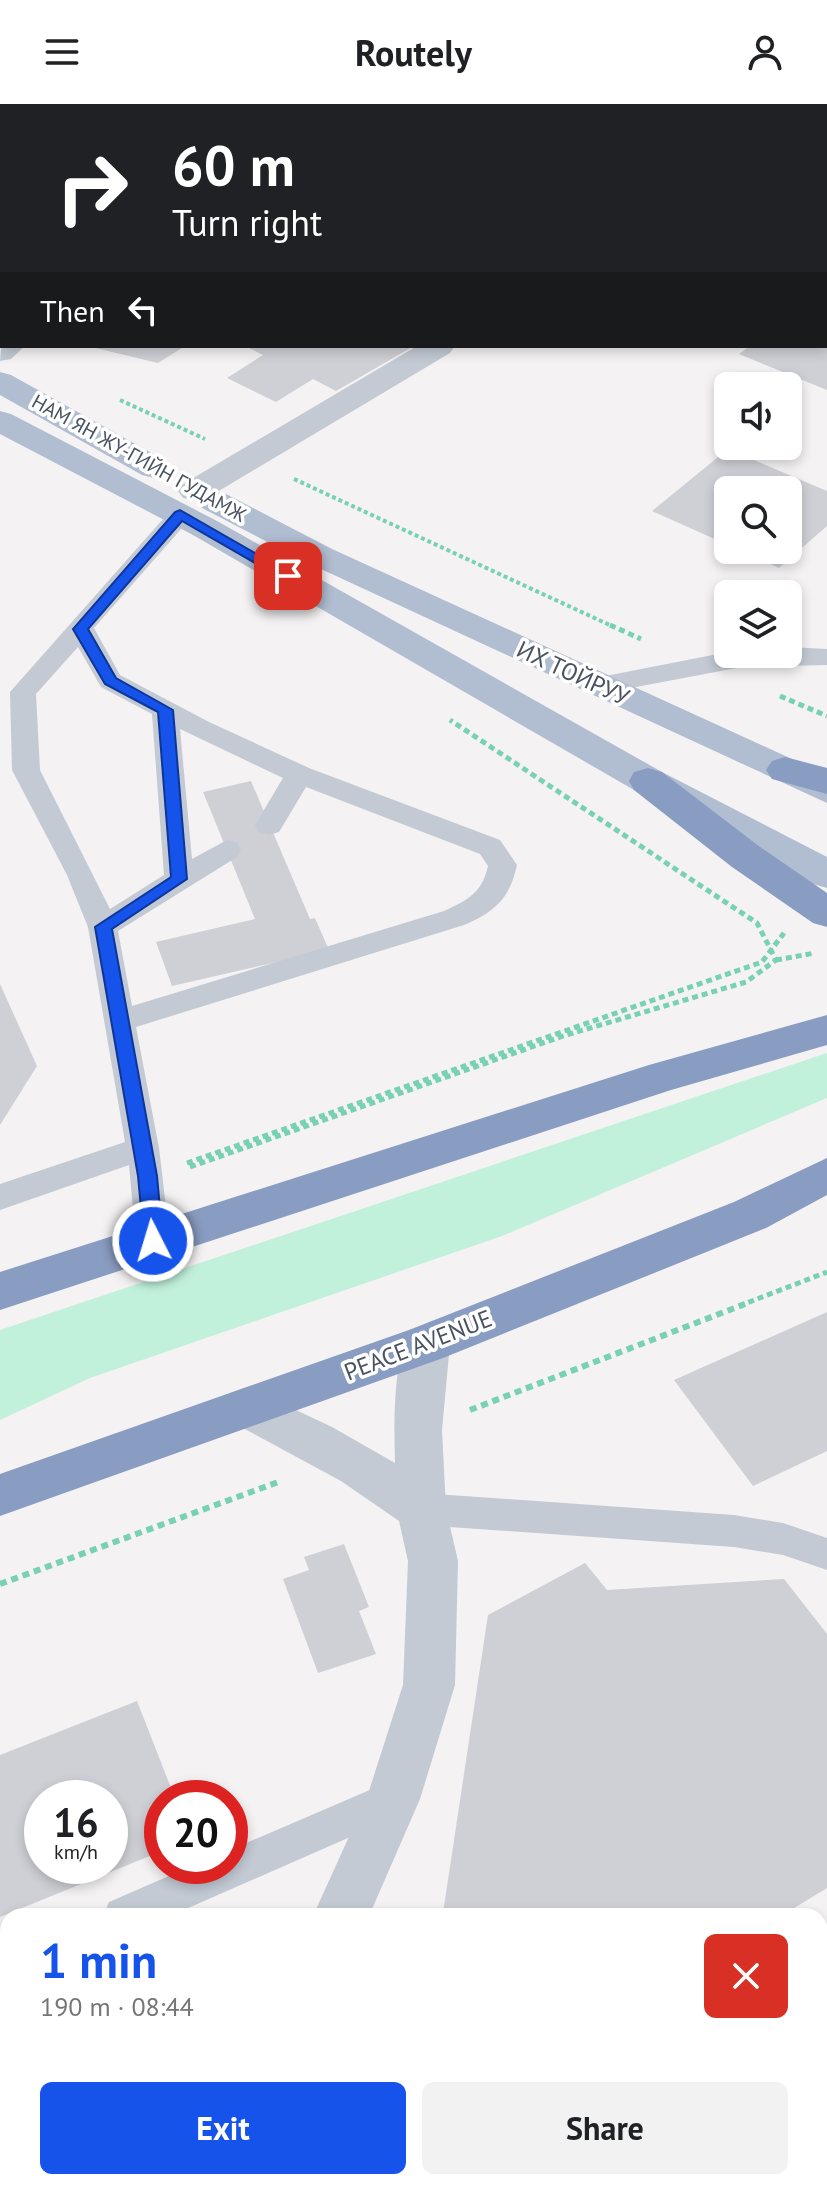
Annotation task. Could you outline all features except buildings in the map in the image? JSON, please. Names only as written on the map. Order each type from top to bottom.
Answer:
[{"type":"highway","points":[[785,770],[827,781]]},
{"type":"highway","points":[[648,781],[746,857],[827,913]]},
{"type":"highway","points":[[664,1076],[812,1014],[827,996]]},
{"type":"highway","points":[[0,1291],[664,1076],[827,1030]]},
{"type":"highway","name":"PEACE AVENUE","points":[[0,1495],[426,1344],[750,1215],[827,1175]]},
{"type":"highway","points":[[750,1215],[827,1197]]},
{"type":"main road","name":"НАМ ЯН ЖҮ-ГИЙН ГУДАМЖ","points":[[0,382],[193,511]]},
{"type":"main road","name":"НАМ ЯН ЖҮ-ГИЙН ГУДАМЖ","points":[[0,421],[193,511],[320,556]]},
{"type":"main road","points":[[193,511],[648,781],[827,874]]},
{"type":"main road","name":"ИХ ТОЙРУУ","points":[[320,556],[827,790]]},
{"type":"street","points":[[193,511],[248,458],[436,348]]},
{"type":"street","points":[[345,1908],[393,1799],[429,1685],[433,1561],[421,1509],[418,1430],[426,1344]]},
{"type":"street","points":[[247,1407],[347,1457],[383,1479],[421,1509]]},
{"type":"lane","points":[[153,1241],[143,1148],[103,927],[81,875],[26,770],[12,694],[81,629],[193,511]]},
{"type":"lane","points":[[81,629],[110,681],[299,774],[490,847],[503,865],[499,887],[488,904],[454,918],[120,1021]]},
{"type":"lane","points":[[599,685],[702,664],[821,650]]},
{"type":"lane","points":[[165,710],[179,879]]},
{"type":"lane","points":[[269,825],[299,774]]},
{"type":"lane","points":[[103,927],[227,850]]},
{"type":"lane","points":[[0,1197],[143,1148]]},
{"type":"lane","points":[[421,1509],[734,1531],[783,1539],[827,1554]]},
{"type":"lane","points":[[141,1908],[393,1799]]},
{"type":"path","points":[[120,400],[624,631],[827,716]]},
{"type":"path","points":[[442,714],[757,923],[776,960]]},
{"type":"path","points":[[148,1182],[563,1036],[746,982],[776,960],[827,951]]},
{"type":"green space","points":[[827,1053],[827,1098],[502,1236],[90,1378],[0,1420],[0,1330]]},
{"type":"route","points":[[153,1241],[147,1176],[103,927],[179,879],[165,710],[110,681],[81,629],[180,515],[288,576]]}]
